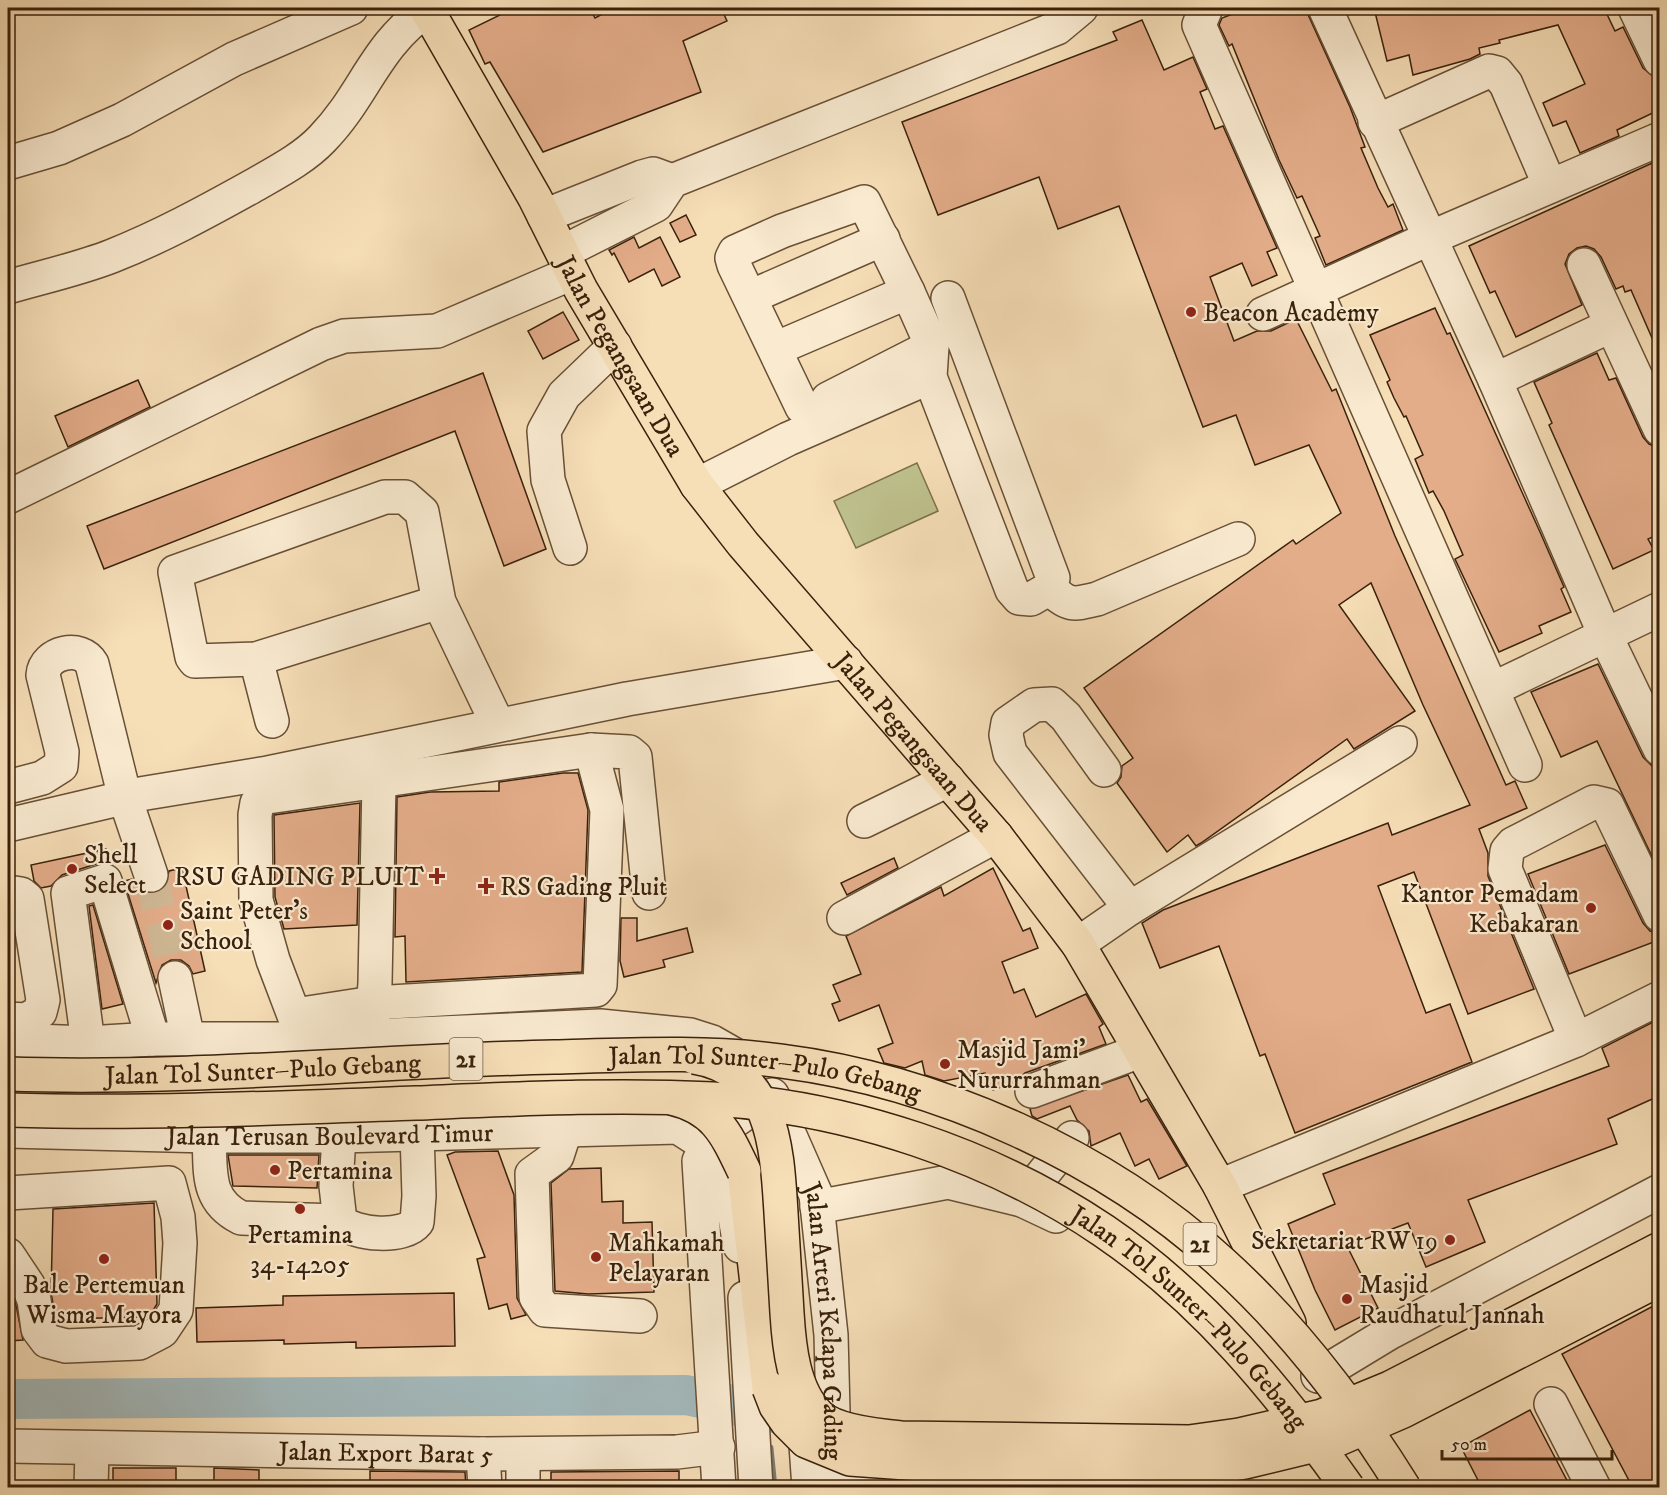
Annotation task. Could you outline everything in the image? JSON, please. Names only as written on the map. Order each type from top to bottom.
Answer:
[{"type":"main road","name":"Jalan Pegangsaan Dua","points":[[427,8],[505,142],[567,262],[697,485],[743,544],[996,836],[1078,944],[1220,1186],[1272,1292],[1386,1488]]},
{"type":"main road","points":[[8,1063],[118,1068],[467,1056],[635,1053],[691,1056],[722,1065],[746,1082],[754,1093],[768,1117],[773,1136],[777,1154],[789,1338],[797,1380],[820,1418],[867,1435],[902,1438],[1189,1442],[1239,1435],[1322,1416],[1390,1388],[1659,1249]]},
{"type":"main road","name":"Jalan Tol Sunter–Pulo Gebang","points":[[8,1074],[189,1072],[512,1058],[705,1055],[781,1061],[827,1068],[921,1093],[980,1114],[1084,1166],[1156,1211],[1212,1254],[1259,1298],[1308,1353],[1404,1488]]},
{"type":"main road","points":[[8,1108],[125,1109],[640,1094],[662,1096],[698,1106],[711,1116],[729,1138],[744,1171],[768,1379],[776,1406],[787,1422],[806,1441],[850,1459],[873,1462],[1146,1473],[1193,1471],[1245,1462],[1336,1440],[1403,1411],[1659,1279]]},
{"type":"main road","name":"Jalan Tol Sunter–Pulo Gebang","points":[[8,1108],[222,1110],[591,1096],[716,1099],[768,1105],[864,1125],[912,1139],[1010,1178],[1057,1203],[1130,1250],[1189,1298],[1224,1332],[1286,1403],[1348,1488]]},
{"type":"main road","points":[[1362,1445],[1659,1293]]},
{"type":"street","points":[[8,163],[59,148],[122,120],[234,59],[351,8]]},
{"type":"street","points":[[8,287],[113,256],[196,218],[284,168],[321,140],[346,112],[376,60],[406,24],[427,8]]},
{"type":"street","points":[[8,497],[321,344],[344,336],[437,331],[567,262],[656,205],[672,181],[1057,28],[1081,8]]},
{"type":"street","points":[[1206,8],[1199,25],[1525,765]]},
{"type":"street","points":[[1325,8],[1375,122],[1495,380],[1606,637],[1659,749]]},
{"type":"street","points":[[1635,8],[1659,60]]},
{"type":"street","points":[[1375,122],[1489,71],[1497,73],[1506,84],[1550,186]]},
{"type":"street","points":[[1263,314],[1430,238],[1659,139]]},
{"type":"street","points":[[540,207],[653,174],[672,181]]},
{"type":"street","points":[[788,439],[802,407],[732,258],[735,252],[749,244],[859,201],[866,204],[908,292],[1012,590],[1024,600],[1038,596],[1050,588],[1053,583],[1051,573],[948,298]]},
{"type":"street","points":[[750,297],[883,239]]},
{"type":"street","points":[[1584,265],[1659,429]]},
{"type":"street","points":[[775,349],[908,292]]},
{"type":"street","points":[[1495,380],[1610,326]]},
{"type":"street","points":[[570,548],[548,480],[544,431],[564,395],[615,346]]},
{"type":"street","points":[[802,407],[809,408],[931,362]]},
{"type":"street","points":[[697,485],[931,362]]},
{"type":"street","points":[[439,602],[256,659],[193,659],[175,572],[178,568],[385,497],[405,498],[422,513],[439,602],[498,725]]},
{"type":"street","points":[[1050,588],[1063,601],[1076,604],[1096,599],[1238,539]]},
{"type":"street","points":[[1493,689],[1606,637],[1659,609]]},
{"type":"street","points":[[8,787],[42,778],[61,766],[62,752],[43,675],[44,667],[51,659],[79,652],[87,656],[92,664],[125,798],[151,875]]},
{"type":"street","points":[[256,659],[272,721]]},
{"type":"street","points":[[8,825],[125,798],[268,773],[627,699],[846,662]]},
{"type":"street","points":[[1104,770],[1066,717],[1052,704],[1035,705],[1008,723],[1006,735],[1010,753],[1130,908]]},
{"type":"street","points":[[1078,944],[1130,908],[1400,742]]},
{"type":"street","points":[[8,1040],[88,1043],[189,1039],[372,1019],[596,990],[600,985],[607,810],[591,750]]},
{"type":"street","points":[[299,1027],[273,960],[256,900],[257,803],[261,798],[591,750],[630,752],[635,757],[649,893]]},
{"type":"street","points":[[864,821],[948,780]]},
{"type":"street","points":[[372,1019],[379,782]]},
{"type":"street","points":[[1576,1040],[1505,869],[1507,851],[1519,839],[1594,802],[1603,802],[1607,805],[1659,915]]},
{"type":"street","points":[[844,918],[996,836]]},
{"type":"street","points":[[88,1043],[68,892],[105,881],[153,1039]]},
{"type":"street","points":[[8,892],[21,894],[27,899],[43,1000],[40,1012],[26,1020],[8,1019]]},
{"type":"street","points":[[175,978],[189,1039]]},
{"type":"street","points":[[1220,1186],[1576,1040],[1659,998]]},
{"type":"street","points":[[372,1019],[487,1030],[600,1026],[690,1035],[712,1042],[738,1056],[762,1077],[773,1097],[749,1110],[706,1145],[699,1161],[719,1488]]},
{"type":"street","points":[[487,1030],[491,1131]]},
{"type":"street","points":[[1032,1091],[1140,1052]]},
{"type":"street","name":"Jalan Arteri Kelapa Gading","points":[[773,1097],[798,1159],[816,1195],[831,1335],[834,1409],[825,1483]]},
{"type":"street","name":"Jalan Terusan Boulevard Timur","points":[[8,1131],[209,1136],[339,1136],[653,1126],[678,1127],[706,1145]]},
{"type":"street","points":[[566,1128],[557,1156],[535,1169],[532,1174],[536,1297],[545,1310],[640,1316]]},
{"type":"street","points":[[209,1136],[213,1191],[219,1202],[232,1214],[241,1218],[340,1221],[349,1229],[362,1232],[409,1230],[417,1222],[419,1196],[417,1133]]},
{"type":"street","points":[[8,1254],[28,1285],[34,1300],[38,1329],[47,1341],[66,1346],[139,1343],[162,1331],[176,1310],[180,1243],[178,1217],[169,1184],[162,1135]]},
{"type":"street","points":[[339,1136],[336,1186],[340,1221]]},
{"type":"street","points":[[1022,1200],[1072,1138]]},
{"type":"street","points":[[706,1145],[734,1211],[744,1267],[756,1488]]},
{"type":"street","name":"Jalan Arteri Kelapa Gading","points":[[798,1159],[794,1196],[799,1354],[825,1483]]},
{"type":"street","points":[[817,1208],[948,1182],[1022,1200],[1076,1225]]},
{"type":"street","points":[[8,1193],[169,1184]]},
{"type":"street","points":[[1326,1388],[1389,1333],[1659,1191]]},
{"type":"street","points":[[1551,1404],[1594,1488]]},
{"type":"street","name":"Jalan Export Barat 5","points":[[8,1446],[92,1450],[523,1454],[676,1452],[717,1439]]},
{"type":"street","points":[[825,1483],[1142,1487],[1244,1476],[1362,1445]]},
{"type":"street","points":[[91,1488],[92,1450]]},
{"type":"street","points":[[483,1454],[485,1488]]},
{"type":"street","points":[[523,1454],[523,1488]]},
{"type":"green space","points":[[917,463],[938,511],[856,548],[834,501]]},
{"type":"building","points":[[496,8],[590,8],[595,18],[614,8],[721,8],[727,21],[683,41],[701,92],[543,152],[490,62],[485,64],[469,30],[500,15]]},
{"type":"building","points":[[1248,8],[1305,8],[1350,107],[1365,147],[1361,148],[1378,188],[1388,207],[1393,204],[1403,230],[1326,265],[1315,238],[1320,236],[1302,196],[1297,198],[1279,160],[1232,44],[1229,46],[1219,25],[1222,18]]},
{"type":"building","points":[[1374,8],[1604,8],[1615,31],[1623,27],[1643,68],[1655,78],[1659,87],[1659,110],[1617,130],[1619,136],[1580,153],[1566,121],[1553,126],[1543,103],[1585,84],[1558,25],[1499,40],[1500,43],[1479,48],[1480,54],[1470,59],[1413,75],[1409,55],[1387,61]]},
{"type":"building","points":[[1142,20],[1164,70],[1193,57],[1207,89],[1200,92],[1215,129],[1223,126],[1277,248],[1267,252],[1277,275],[1252,286],[1242,263],[1210,277],[1234,341],[1257,331],[1271,331],[1296,319],[1332,391],[1336,389],[1395,536],[1506,785],[1515,781],[1527,808],[1479,829],[1488,853],[1488,876],[1534,989],[1468,1014],[1414,872],[1378,886],[1426,1013],[1450,1004],[1472,1062],[1295,1133],[1265,1054],[1260,1056],[1219,946],[1160,968],[1142,923],[1163,910],[1388,823],[1392,835],[1470,805],[1423,705],[1371,583],[1339,605],[1415,711],[1354,749],[1347,739],[1201,843],[1196,846],[1188,835],[1167,852],[1117,783],[1121,777],[1122,766],[1133,758],[1084,688],[1293,540],[1296,544],[1341,513],[1309,445],[1255,465],[1236,415],[1203,427],[1119,206],[1058,229],[1039,177],[938,215],[902,122],[1117,40],[1113,32]]},
{"type":"building","points":[[1659,160],[1659,354],[1631,290],[1625,292],[1623,286],[1616,289],[1601,257],[1594,249],[1586,246],[1577,248],[1569,254],[1565,264],[1582,305],[1516,337],[1495,291],[1490,293],[1469,246]]},
{"type":"building","points":[[686,215],[696,235],[680,242],[670,223]]},
{"type":"building","points":[[634,237],[639,248],[660,237],[680,277],[662,286],[654,269],[629,282],[614,253],[612,255],[609,250]]},
{"type":"building","points":[[1435,308],[1447,334],[1450,333],[1540,532],[1564,587],[1561,589],[1571,612],[1539,626],[1542,633],[1499,652],[1455,559],[1463,555],[1444,511],[1433,491],[1429,493],[1415,459],[1423,455],[1406,416],[1404,417],[1394,398],[1387,382],[1390,380],[1370,335]]},
{"type":"building","points":[[563,312],[579,340],[543,359],[528,331]]},
{"type":"building","points":[[1597,353],[1609,380],[1616,378],[1643,437],[1649,444],[1657,447],[1659,452],[1659,534],[1648,539],[1654,550],[1613,569],[1549,425],[1552,423],[1534,382]]},
{"type":"building","points":[[483,373],[546,549],[504,566],[455,431],[104,569],[87,526]]},
{"type":"building","points":[[138,380],[150,407],[68,447],[55,416]]},
{"type":"building","points":[[1598,664],[1643,757],[1652,766],[1659,782],[1659,871],[1597,741],[1561,757],[1531,692]]},
{"type":"building","name":"RS Gading Pluit","points":[[578,773],[588,810],[582,972],[406,982],[405,936],[395,937],[397,797],[430,792],[499,791],[499,782]]},
{"type":"building","points":[[360,803],[357,925],[284,929],[275,897],[274,815]]},
{"type":"building","name":"Kantor Pemadam Kebakaran","points":[[1605,845],[1643,923],[1650,931],[1659,934],[1659,940],[1569,974],[1528,874]]},
{"type":"building","name":"Shell Select","points":[[106,849],[109,863],[99,863],[62,875],[51,886],[41,888],[34,881],[31,865]]},
{"type":"building","points":[[894,858],[898,868],[847,895],[841,883]]},
{"type":"building","name":"Saint Peter's School","points":[[182,868],[205,971],[193,974],[189,966],[181,960],[171,960],[162,965],[156,983],[124,881],[132,879],[139,889],[148,893],[156,893],[165,887],[169,871]]},
{"type":"building","points":[[993,868],[1023,931],[1030,928],[1038,948],[1002,962],[1014,993],[1024,989],[1036,1017],[1086,994],[1103,1024],[1099,1027],[1106,1044],[1025,1073],[1017,1081],[993,1090],[985,1073],[944,1081],[925,1075],[922,1061],[905,1068],[884,1063],[878,1049],[893,1043],[879,1005],[839,1021],[832,1004],[840,1001],[833,985],[861,974],[846,936],[941,887],[944,896]]},
{"type":"building","points":[[93,905],[123,1004],[102,1009],[89,906]]},
{"type":"building","points":[[621,918],[637,918],[637,941],[687,928],[693,952],[663,960],[665,967],[624,977],[620,961]]},
{"type":"building","points":[[1659,1019],[1659,1096],[1608,1119],[1617,1144],[1468,1200],[1485,1242],[1426,1267],[1408,1223],[1347,1246],[1378,1308],[1335,1330],[1315,1290],[1288,1224],[1335,1204],[1323,1174],[1609,1066],[1602,1048]]},
{"type":"building","points":[[1128,1075],[1141,1102],[1147,1099],[1187,1166],[1159,1179],[1149,1159],[1135,1166],[1120,1133],[1091,1146],[1089,1131],[1077,1120],[1070,1106],[1037,1119],[1032,1116],[1030,1109]]},
{"type":"building","points":[[498,1151],[514,1195],[517,1298],[526,1315],[511,1319],[507,1304],[489,1309],[477,1259],[485,1257],[447,1155],[455,1152]]},
{"type":"building","name":"Pertamina","points":[[228,1155],[319,1155],[317,1188],[233,1186]]},
{"type":"building","name":"Mahkamah Pelayaran","points":[[601,1168],[602,1202],[623,1201],[623,1223],[652,1222],[654,1292],[588,1294],[555,1291],[551,1183],[569,1169]]},
{"type":"building","name":"Bale Pertemuan Wisma Mayora","points":[[154,1203],[157,1304],[149,1317],[56,1319],[51,1293],[53,1209]]},
{"type":"building","points":[[454,1293],[455,1346],[356,1348],[356,1342],[284,1344],[284,1340],[197,1342],[196,1308],[283,1305],[283,1296]]},
{"type":"building","points":[[8,1294],[11,1294],[16,1305],[23,1340],[8,1341]]},
{"type":"building","points":[[1659,1303],[1659,1488],[1633,1488],[1562,1354]]},
{"type":"building","points":[[1530,1410],[1571,1488],[1482,1488],[1461,1447]]},
{"type":"building","points":[[113,1468],[176,1468],[176,1488],[113,1488]]},
{"type":"building","points":[[214,1468],[259,1470],[259,1488],[214,1488]]},
{"type":"building","points":[[370,1471],[465,1472],[466,1488],[370,1488]]},
{"type":"building","points":[[679,1471],[679,1488],[551,1488],[551,1472]]},
{"type":"waterway","points":[[8,1399],[686,1395],[766,1412],[788,1414]]},
{"type":"waterway","points":[[770,1448],[774,1488]]},
{"type":"tunnel","points":[[151,875],[175,978]]},
{"type":"place","name":"Beacon Academy","points":[[1191,312]]},
{"type":"place","name":"Shell Select","points":[[72,869]]},
{"type":"place","name":"RSU GADING PLUIT","points":[[437,876]]},
{"type":"place","name":"RS Gading Pluit","points":[[486,886]]},
{"type":"place","name":"Kantor Pemadam Kebakaran","points":[[1591,908]]},
{"type":"place","name":"Saint Peter's School","points":[[168,925]]},
{"type":"place","name":"Masjid Jami' Nururrahman","points":[[945,1064]]},
{"type":"place","name":"Pertamina","points":[[275,1170]]},
{"type":"place","name":"Pertamina 34-14205","points":[[300,1209]]},
{"type":"place","name":"Sekretariat RW 19","points":[[1450,1240]]},
{"type":"place","name":"Mahkamah Pelayaran","points":[[596,1257]]},
{"type":"place","name":"Bale Pertemuan Wisma Mayora","points":[[104,1259]]},
{"type":"place","name":"Masjid Raudhatul Jannah","points":[[1347,1299]]}]
